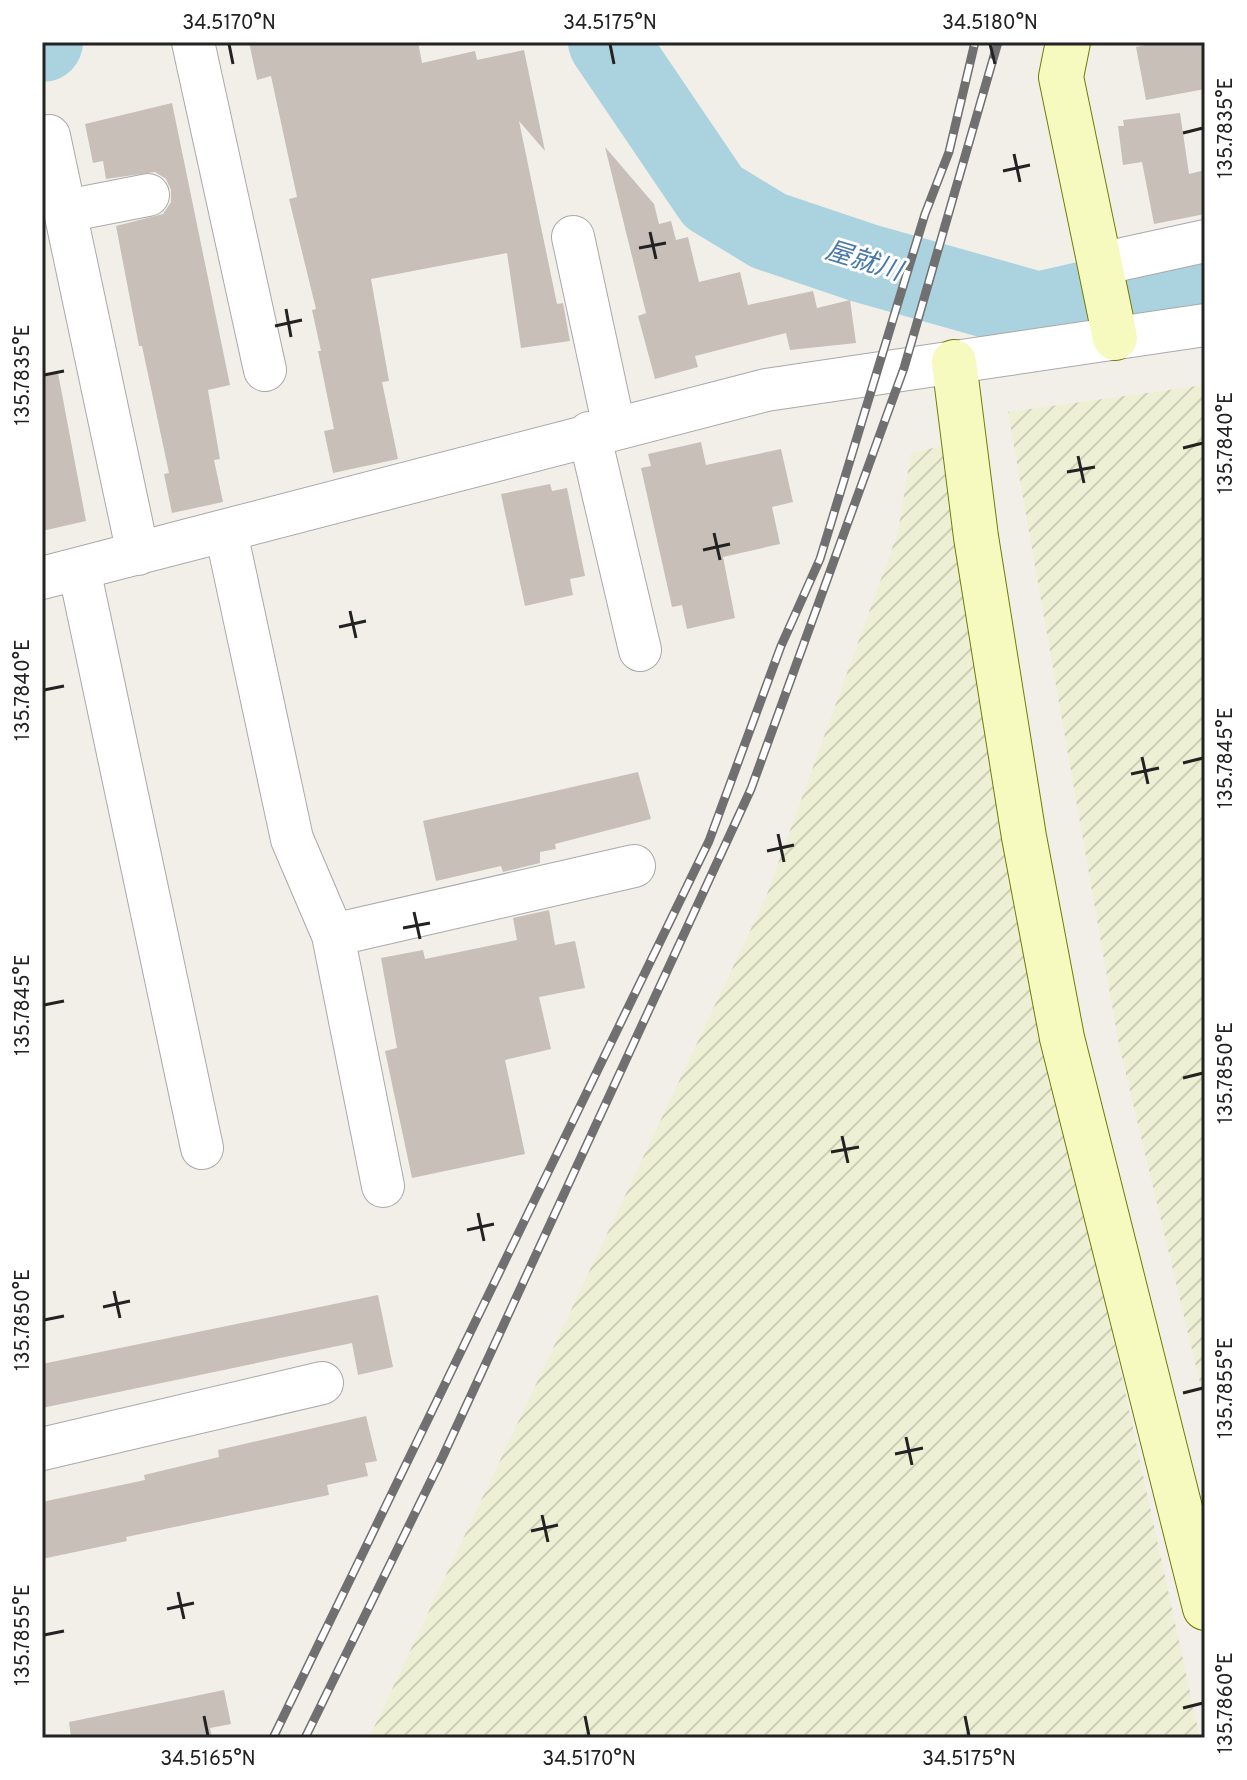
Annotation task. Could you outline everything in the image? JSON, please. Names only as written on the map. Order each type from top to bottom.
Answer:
[{"type":"street","points":[[193,42],[265,370]]},
{"type":"street","points":[[1068,42],[1061,77],[1107,298]]},
{"type":"street","points":[[49,136],[138,554]]},
{"type":"street","points":[[66,211],[148,195]]},
{"type":"street","points":[[573,237],[601,430],[640,650]]},
{"type":"street","points":[[202,1148],[60,574],[601,430],[766,390],[954,362],[1107,298],[1205,241]]},
{"type":"street","points":[[1107,298],[1205,325]]},
{"type":"street","points":[[954,362],[983,582],[1024,837],[1062,1038],[1205,1608]]},
{"type":"street","points":[[226,532],[292,839],[333,935],[383,1186]]},
{"type":"street","points":[[333,935],[634,866]]},
{"type":"street","points":[[42,1449],[322,1383]]},
{"type":"green space","points":[[1205,385],[1205,1404],[1119,1045],[1008,412]]},
{"type":"green space","points":[[943,446],[1051,1050],[1200,1738],[369,1738],[766,897],[898,532],[911,453]]},
{"type":"building","points":[[249,42],[418,42],[422,63],[475,51],[477,60],[524,50],[545,151],[519,121],[557,304],[563,303],[570,341],[521,348],[507,253],[371,279],[389,381],[382,382],[398,459],[333,473],[324,431],[334,429],[318,351],[321,351],[312,310],[316,309],[289,199],[297,197],[271,76],[257,80]]},
{"type":"building","points":[[1161,42],[1205,42],[1205,89],[1146,100],[1136,47]]},
{"type":"building","points":[[172,103],[230,385],[208,390],[220,459],[214,460],[223,502],[172,513],[164,474],[169,473],[142,346],[139,346],[116,226],[163,214],[171,202],[171,190],[166,179],[155,172],[106,179],[103,161],[93,163],[85,124]]},
{"type":"building","points":[[1180,113],[1189,174],[1205,170],[1205,214],[1154,224],[1142,162],[1123,165],[1118,126],[1124,126],[1123,120]]},
{"type":"building","points":[[605,147],[654,204],[659,224],[671,221],[676,240],[688,237],[699,282],[740,272],[748,305],[813,291],[817,308],[850,300],[856,343],[790,350],[786,333],[695,356],[698,367],[655,379],[638,316],[646,313]]},
{"type":"building","points":[[58,373],[86,521],[42,531],[42,375]]},
{"type":"building","points":[[701,442],[706,465],[781,449],[793,502],[772,507],[780,544],[723,557],[735,618],[687,629],[682,605],[672,607],[641,468],[651,466],[648,454]]},
{"type":"building","points":[[550,484],[552,491],[567,488],[585,576],[570,579],[573,595],[525,606],[501,494]]},
{"type":"building","points":[[638,772],[651,819],[555,844],[556,849],[540,852],[540,863],[503,872],[501,866],[436,881],[423,821]]},
{"type":"building","points":[[549,910],[555,945],[575,941],[585,988],[539,997],[551,1049],[505,1060],[525,1154],[412,1178],[385,1051],[397,1048],[381,958],[423,950],[425,959],[517,940],[513,918]]},
{"type":"building","points":[[378,1295],[393,1367],[358,1375],[352,1343],[42,1408],[42,1364]]},
{"type":"building","points":[[366,1416],[377,1461],[365,1463],[368,1476],[327,1485],[329,1495],[126,1537],[127,1541],[42,1559],[42,1502],[145,1480],[144,1475],[219,1457],[218,1450]]},
{"type":"building","points":[[224,1690],[231,1724],[210,1728],[212,1738],[71,1738],[69,1722]]},
{"type":"waterway","name":"屋就川","points":[[608,42],[713,197],[769,231],[864,263],[1038,312],[1205,274]]},
{"type":"railway","points":[[273,1738],[709,841],[781,646],[820,559],[925,214],[949,152],[975,42]]},
{"type":"railway","points":[[305,1738],[443,1456],[751,789],[904,368],[998,42]]}]
